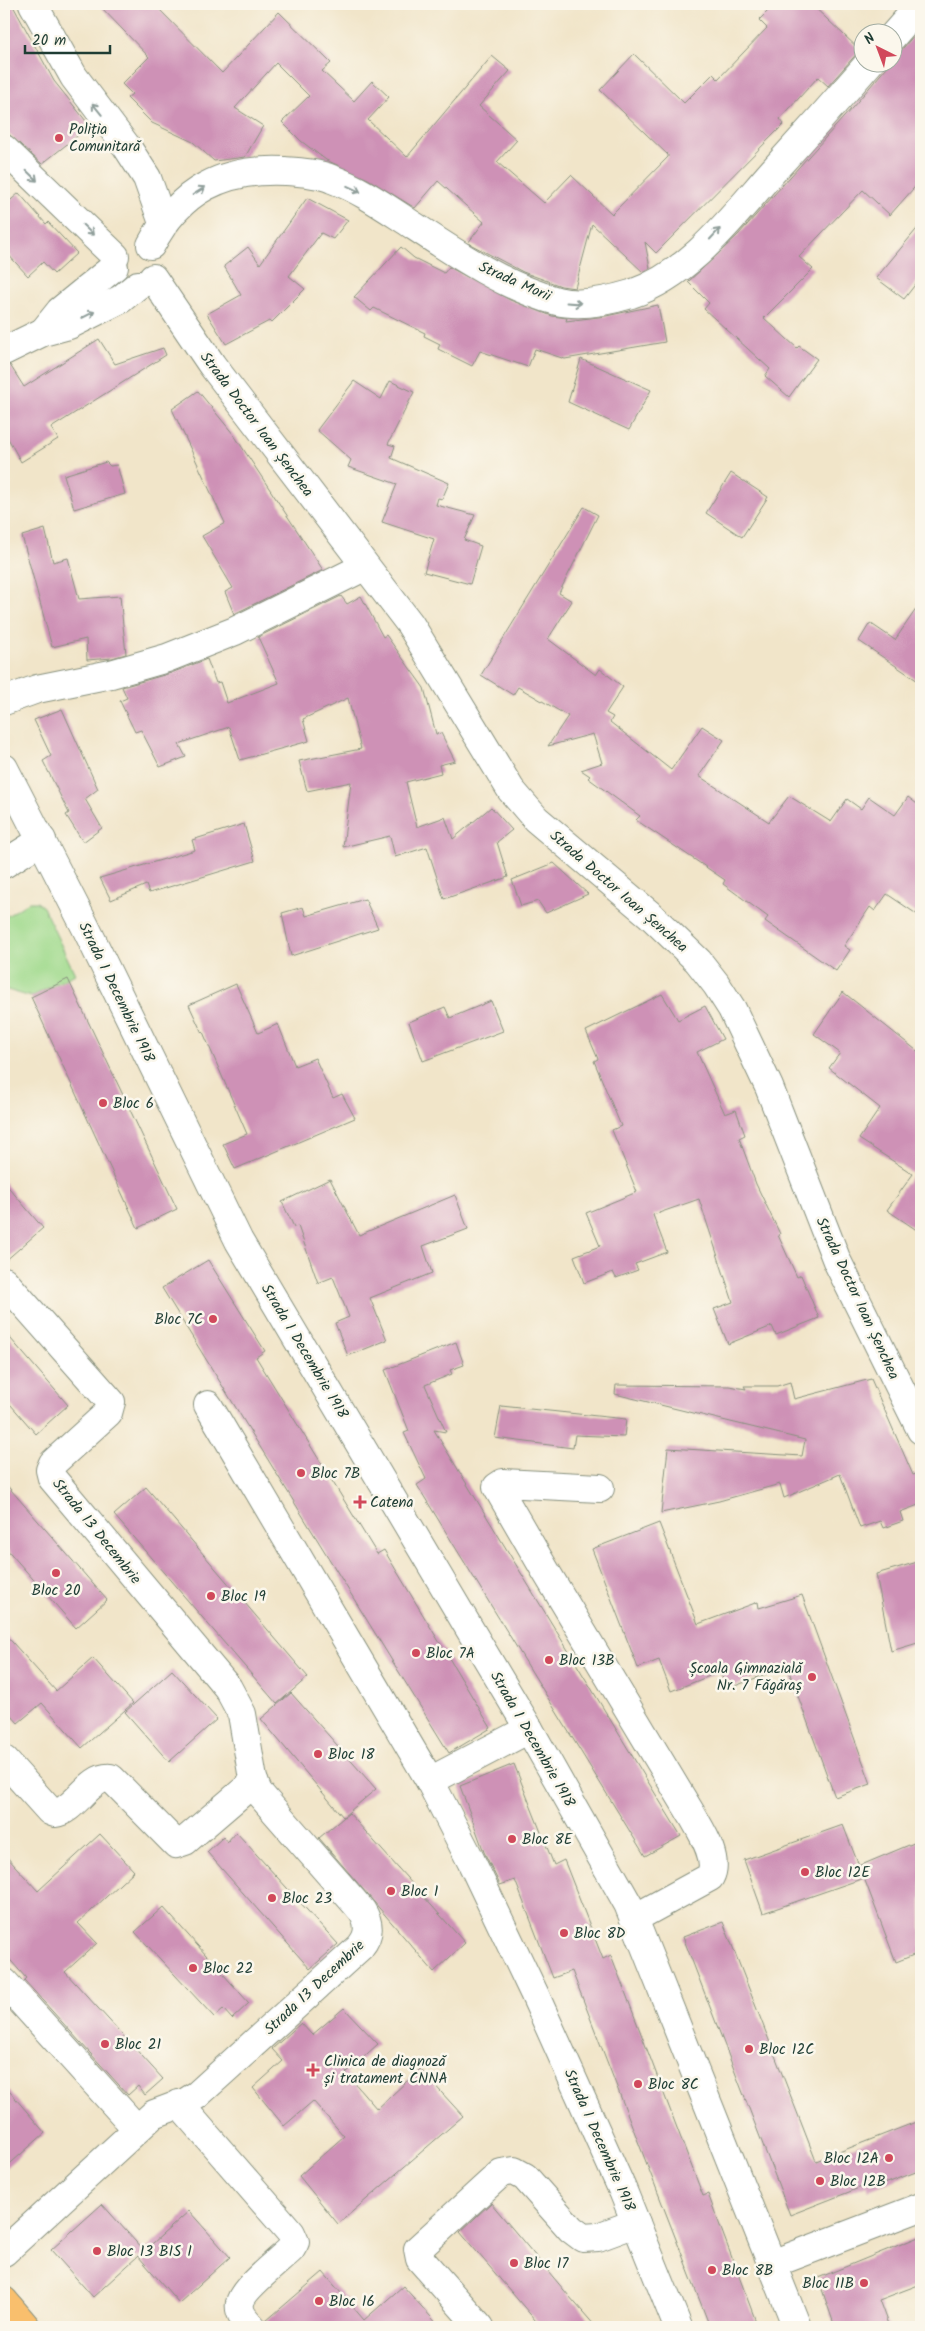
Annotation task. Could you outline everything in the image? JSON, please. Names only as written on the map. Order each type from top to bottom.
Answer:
[{"type":"main road","points":[[4,2301],[26,2327]]},
{"type":"street","points":[[4,351],[43,332],[69,326],[121,299],[146,282],[158,271],[160,261],[157,253],[157,234],[147,178],[127,147],[74,78],[33,4]]},
{"type":"street","points":[[902,26],[921,4]]},
{"type":"street","name":"Strada Morii","points":[[157,234],[187,198],[215,181],[234,174],[255,171],[299,172],[330,178],[361,192],[457,254],[537,294],[559,301],[578,304],[614,298],[650,286],[686,264],[749,198],[861,72]]},
{"type":"street","points":[[4,149],[115,261],[123,280],[130,285],[146,282]]},
{"type":"street","points":[[43,332],[60,311],[115,261],[120,248],[135,240],[157,234]]},
{"type":"street","name":"Strada Doctor Ioan Șenchea","points":[[146,282],[212,365],[410,624],[511,790],[550,831],[656,920],[698,961],[716,984],[732,1009],[769,1087],[836,1261],[921,1430]]},
{"type":"street","points":[[4,701],[37,689],[112,674],[167,658],[235,631],[364,566]]},
{"type":"street","name":"Strada 1 Decembrie 1918","points":[[4,768],[42,840],[240,1241],[528,1729],[635,1918],[797,2327]]},
{"type":"street","points":[[4,864],[42,840]]},
{"type":"street","name":"Strada 13 Decembrie","points":[[4,2252],[157,2112],[197,2095],[360,1947],[368,1932],[367,1920],[362,1911],[263,1799],[254,1782],[242,1714],[233,1695],[52,1478],[50,1470],[53,1463],[108,1413],[112,1405],[108,1397],[7,1285]]},
{"type":"street","name":"Strada 1 Decembrie 1918","points":[[208,1405],[430,1781],[471,1861],[534,1993],[636,2223],[678,2327]]},
{"type":"street","points":[[600,1488],[503,1483],[497,1487],[544,1570],[692,1815],[710,1850],[713,1868],[707,1880],[635,1918]]},
{"type":"street","points":[[430,1781],[528,1729]]},
{"type":"street","points":[[4,1760],[50,1811],[55,1813],[66,1809],[97,1781],[111,1778],[176,1844],[186,1841],[254,1782]]},
{"type":"street","points":[[4,1982],[137,2129]]},
{"type":"street","points":[[178,2104],[290,2233],[295,2242],[291,2249],[254,2284],[241,2300],[241,2313],[252,2327]]},
{"type":"street","points":[[480,2327],[420,2259],[418,2249],[501,2173],[514,2171],[525,2177],[571,2229],[583,2238],[598,2237],[636,2223]]},
{"type":"street","points":[[772,2264],[921,2207]]},
{"type":"green space","points":[[29,902],[37,902],[43,907],[75,974],[31,997],[4,989],[4,918]]},
{"type":"building","points":[[4,4],[12,4],[54,81],[90,126],[42,164],[4,130]]},
{"type":"building","points":[[98,4],[154,4],[222,73],[279,12],[331,63],[322,71],[354,101],[372,81],[389,97],[368,120],[407,157],[492,56],[510,71],[479,106],[517,140],[497,162],[544,203],[571,175],[612,214],[668,157],[600,90],[634,54],[684,103],[713,74],[718,79],[767,28],[759,20],[775,4],[811,4],[852,42],[852,59],[828,86],[818,77],[780,119],[784,124],[656,253],[645,242],[650,268],[643,272],[592,224],[575,288],[561,286],[523,272],[468,243],[484,222],[438,181],[415,208],[368,179],[326,160],[301,141],[282,122],[309,96],[276,63],[235,108],[263,126],[245,157],[214,161],[193,142],[152,123],[127,98],[132,94],[122,84],[149,57]]},
{"type":"building","points":[[921,27],[921,180],[890,215],[863,190],[799,257],[813,269],[764,318],[797,348],[799,346],[817,359],[789,397],[765,376],[770,369],[704,309],[709,303],[688,282],[738,235],[883,72],[902,72],[902,49]]},
{"type":"building","points":[[19,193],[46,224],[48,222],[77,253],[54,274],[43,262],[28,276],[4,250],[4,206]]},
{"type":"building","points":[[307,198],[348,220],[333,239],[321,233],[289,276],[305,289],[271,323],[269,321],[226,344],[207,314],[241,295],[224,266],[248,247],[260,264]]},
{"type":"building","points":[[921,224],[921,277],[904,299],[876,278]]},
{"type":"building","points":[[401,247],[414,258],[444,273],[449,267],[510,300],[552,316],[567,318],[566,321],[606,316],[658,305],[665,342],[565,359],[535,349],[528,367],[480,351],[472,366],[438,349],[440,344],[424,336],[425,333],[374,308],[371,311],[354,297]]},
{"type":"building","points":[[99,339],[115,364],[163,348],[166,355],[51,428],[58,439],[21,462],[4,431],[4,366],[10,365],[24,387]]},
{"type":"building","points":[[581,359],[651,390],[629,430],[568,402]]},
{"type":"building","points":[[354,381],[381,399],[390,381],[414,392],[388,444],[395,446],[391,458],[449,483],[442,499],[438,498],[436,505],[475,515],[464,540],[481,546],[470,584],[424,572],[434,539],[382,522],[397,484],[348,467],[351,460],[317,430]]},
{"type":"building","points":[[198,391],[234,435],[323,570],[234,614],[225,592],[233,588],[202,536],[225,523],[172,409]]},
{"type":"building","points":[[106,462],[110,466],[117,465],[125,494],[74,509],[64,475]]},
{"type":"building","points":[[731,473],[768,497],[742,537],[706,513]]},
{"type":"building","points":[[584,507],[598,515],[559,593],[572,601],[548,639],[596,675],[600,669],[623,687],[606,713],[613,717],[610,722],[671,770],[702,726],[724,740],[699,776],[769,822],[789,796],[831,822],[847,799],[861,809],[869,797],[895,815],[908,797],[921,807],[921,917],[887,894],[875,911],[870,907],[844,946],[850,950],[836,971],[765,921],[768,917],[723,884],[725,880],[636,820],[640,816],[588,778],[590,776],[581,770],[602,763],[593,734],[548,746],[568,716],[518,687],[513,695],[481,675]]},
{"type":"building","points":[[45,529],[53,562],[68,558],[79,599],[120,596],[126,654],[112,658],[87,660],[86,639],[52,647],[22,536]]},
{"type":"building","points":[[341,596],[347,604],[361,596],[383,637],[386,635],[424,688],[436,734],[441,733],[455,761],[439,765],[441,773],[406,782],[417,827],[445,817],[453,839],[491,807],[512,830],[497,842],[508,877],[444,899],[427,847],[395,857],[390,836],[343,847],[351,782],[307,791],[299,761],[361,749],[348,698],[303,719],[309,741],[240,760],[229,727],[179,744],[186,757],[160,767],[141,730],[135,732],[120,701],[127,698],[122,687],[171,673],[207,659],[216,683],[220,682],[227,703],[279,683],[258,637]]},
{"type":"building","points":[[921,602],[921,683],[859,641],[870,623],[895,640]]},
{"type":"building","points":[[62,709],[98,789],[85,799],[102,828],[83,842],[66,815],[69,813],[43,761],[51,756],[34,720]]},
{"type":"building","points":[[244,824],[255,861],[149,893],[146,885],[111,900],[100,878],[195,850],[192,840]]},
{"type":"building","points":[[554,863],[588,894],[546,913],[538,901],[521,906],[512,880]]},
{"type":"building","points":[[365,899],[378,928],[291,956],[282,913],[303,907],[306,916]]},
{"type":"building","name":"Bloc 6","points":[[68,979],[177,1209],[138,1228],[31,997]]},
{"type":"building","points":[[236,984],[258,1033],[278,1024],[295,1066],[315,1058],[333,1098],[342,1094],[355,1118],[235,1169],[223,1144],[247,1134],[203,1032],[189,1005]]},
{"type":"building","points":[[843,992],[921,1054],[921,1233],[887,1210],[913,1174],[859,1139],[880,1108],[829,1068],[840,1053],[814,1034]]},
{"type":"building","points":[[662,994],[678,1020],[705,1006],[723,1039],[697,1052],[725,1114],[736,1110],[745,1135],[739,1138],[756,1184],[780,1234],[778,1235],[797,1277],[801,1275],[819,1318],[776,1335],[772,1326],[728,1344],[714,1309],[733,1302],[699,1199],[653,1215],[667,1252],[635,1264],[638,1270],[616,1278],[613,1272],[584,1283],[574,1256],[600,1246],[586,1213],[637,1192],[612,1130],[621,1126],[594,1061],[598,1059],[586,1031]]},
{"type":"building","points":[[491,1001],[503,1031],[423,1061],[409,1022],[445,1007],[450,1018]]},
{"type":"building","points":[[330,1179],[359,1235],[455,1195],[468,1229],[423,1246],[432,1273],[370,1298],[387,1340],[348,1356],[335,1323],[349,1317],[333,1277],[318,1283],[298,1226],[294,1227],[282,1202]]},
{"type":"building","points":[[4,1182],[43,1228],[4,1262]]},
{"type":"building","points":[[208,1260],[265,1351],[256,1357],[377,1554],[384,1550],[491,1728],[449,1753],[162,1288]]},
{"type":"building","points":[[4,1331],[68,1405],[36,1434],[4,1397]]},
{"type":"building","name":"Bloc 13B","points":[[456,1342],[464,1365],[450,1370],[452,1374],[425,1385],[446,1432],[434,1430],[681,1836],[645,1856],[417,1485],[426,1479],[404,1433],[409,1431],[385,1370]]},
{"type":"building","points":[[871,1379],[913,1475],[921,1472],[921,1504],[900,1512],[903,1521],[883,1528],[880,1521],[860,1528],[840,1474],[784,1498],[780,1484],[719,1501],[661,1513],[668,1448],[802,1456],[805,1440],[615,1394],[616,1385],[729,1386],[746,1389],[744,1386],[777,1386],[790,1382],[794,1399]]},
{"type":"building","points":[[501,1406],[626,1419],[624,1437],[575,1435],[573,1448],[495,1438]]},
{"type":"building","name":"Bloc 20","points":[[4,1482],[107,1600],[76,1628],[4,1546]]},
{"type":"building","name":"Bloc 19","points":[[146,1487],[308,1677],[277,1704],[114,1515]]},
{"type":"building","points":[[659,1523],[698,1624],[758,1602],[759,1608],[802,1595],[871,1784],[835,1797],[787,1666],[727,1689],[720,1672],[671,1691],[659,1660],[638,1668],[592,1549]]},
{"type":"building","points":[[921,1561],[921,1642],[891,1651],[876,1574]]},
{"type":"building","points":[[4,1633],[56,1691],[93,1658],[133,1703],[82,1748],[42,1703],[18,1723],[4,1707]]},
{"type":"building","points":[[172,1670],[217,1719],[169,1762],[125,1712]]},
{"type":"building","name":"Bloc 18","points":[[291,1693],[376,1789],[343,1817],[261,1719]]},
{"type":"building","points":[[514,1764],[554,1865],[564,1860],[603,1959],[611,1955],[703,2196],[708,2194],[758,2327],[710,2327],[572,1971],[553,1978],[515,1880],[500,1885],[484,1852],[460,1786]]},
{"type":"building","name":"Bloc 1","points":[[349,1813],[465,1943],[434,1972],[319,1838]]},
{"type":"building","points":[[843,1825],[859,1866],[921,1840],[921,1952],[896,1962],[864,1878],[763,1913],[744,1860]]},
{"type":"building","name":"Bloc 23","points":[[236,1832],[338,1944],[310,1969],[207,1852],[223,1837],[227,1842]]},
{"type":"building","points":[[100,1834],[134,1871],[78,1923],[97,1943],[65,1972],[163,2079],[145,2095],[138,2086],[128,2095],[24,1980],[26,1978],[4,1953],[4,1854],[38,1891]]},
{"type":"building","name":"Bloc 22","points":[[163,1907],[249,2003],[232,2019],[223,2009],[214,2017],[135,1932]]},
{"type":"building","name":"Bloc 12C","points":[[723,1922],[816,2161],[921,2120],[921,2170],[869,2190],[867,2185],[790,2215],[683,1937]]},
{"type":"building","points":[[344,2008],[378,2044],[346,2073],[377,2109],[420,2069],[463,2116],[338,2224],[299,2176],[344,2136],[313,2101],[284,2126],[253,2088],[283,2061],[272,2049],[301,2023],[312,2035]]},
{"type":"building","points":[[4,2085],[45,2133],[4,2169]]},
{"type":"building","name":"Bloc 17","points":[[491,2203],[596,2327],[541,2327],[460,2232]]},
{"type":"building","points":[[102,2204],[144,2251],[189,2211],[230,2257],[179,2303],[138,2256],[93,2297],[51,2250]]},
{"type":"building","name":"Bloc 11B","points":[[921,2236],[921,2284],[879,2300],[889,2327],[835,2327],[818,2278]]},
{"type":"building","name":"Bloc 16","points":[[323,2272],[364,2320],[403,2286],[440,2327],[267,2327],[266,2321]]},
{"type":"place","name":"Poliția Comunitară","points":[[59,138]]},
{"type":"place","name":"Bloc 6","points":[[103,1103]]},
{"type":"place","name":"Bloc 7C","points":[[213,1319]]},
{"type":"place","name":"Bloc 7B","points":[[301,1473]]},
{"type":"place","name":"Catena","points":[[360,1502]]},
{"type":"place","name":"Bloc 20","points":[[56,1573]]},
{"type":"place","name":"Bloc 19","points":[[211,1596]]},
{"type":"place","name":"Bloc 7A","points":[[416,1653]]},
{"type":"place","name":"Bloc 13B","points":[[549,1660]]},
{"type":"place","name":"Școala Gimnazială Nr. 7 Făgăraș","points":[[812,1677]]},
{"type":"place","name":"Bloc 18","points":[[318,1754]]},
{"type":"place","name":"Bloc 8E","points":[[512,1839]]},
{"type":"place","name":"Bloc 12E","points":[[805,1872]]},
{"type":"place","name":"Bloc 1","points":[[391,1891]]},
{"type":"place","name":"Bloc 23","points":[[272,1898]]},
{"type":"place","name":"Bloc 8D","points":[[564,1933]]},
{"type":"place","name":"Bloc 22","points":[[193,1968]]},
{"type":"place","name":"Bloc 21","points":[[105,2044]]},
{"type":"place","name":"Bloc 12C","points":[[749,2049]]},
{"type":"place","name":"Clinica de diagnoză și tratament CNNA","points":[[313,2070]]},
{"type":"place","name":"Bloc 8C","points":[[638,2084]]},
{"type":"place","name":"Bloc 12A","points":[[889,2158]]},
{"type":"place","name":"Bloc 12B","points":[[820,2181]]},
{"type":"place","name":"Bloc 13 BIS I","points":[[97,2251]]},
{"type":"place","name":"Bloc 17","points":[[514,2263]]},
{"type":"place","name":"Bloc 8B","points":[[712,2270]]},
{"type":"place","name":"Bloc 11B","points":[[864,2283]]},
{"type":"place","name":"Bloc 16","points":[[319,2301]]}]
